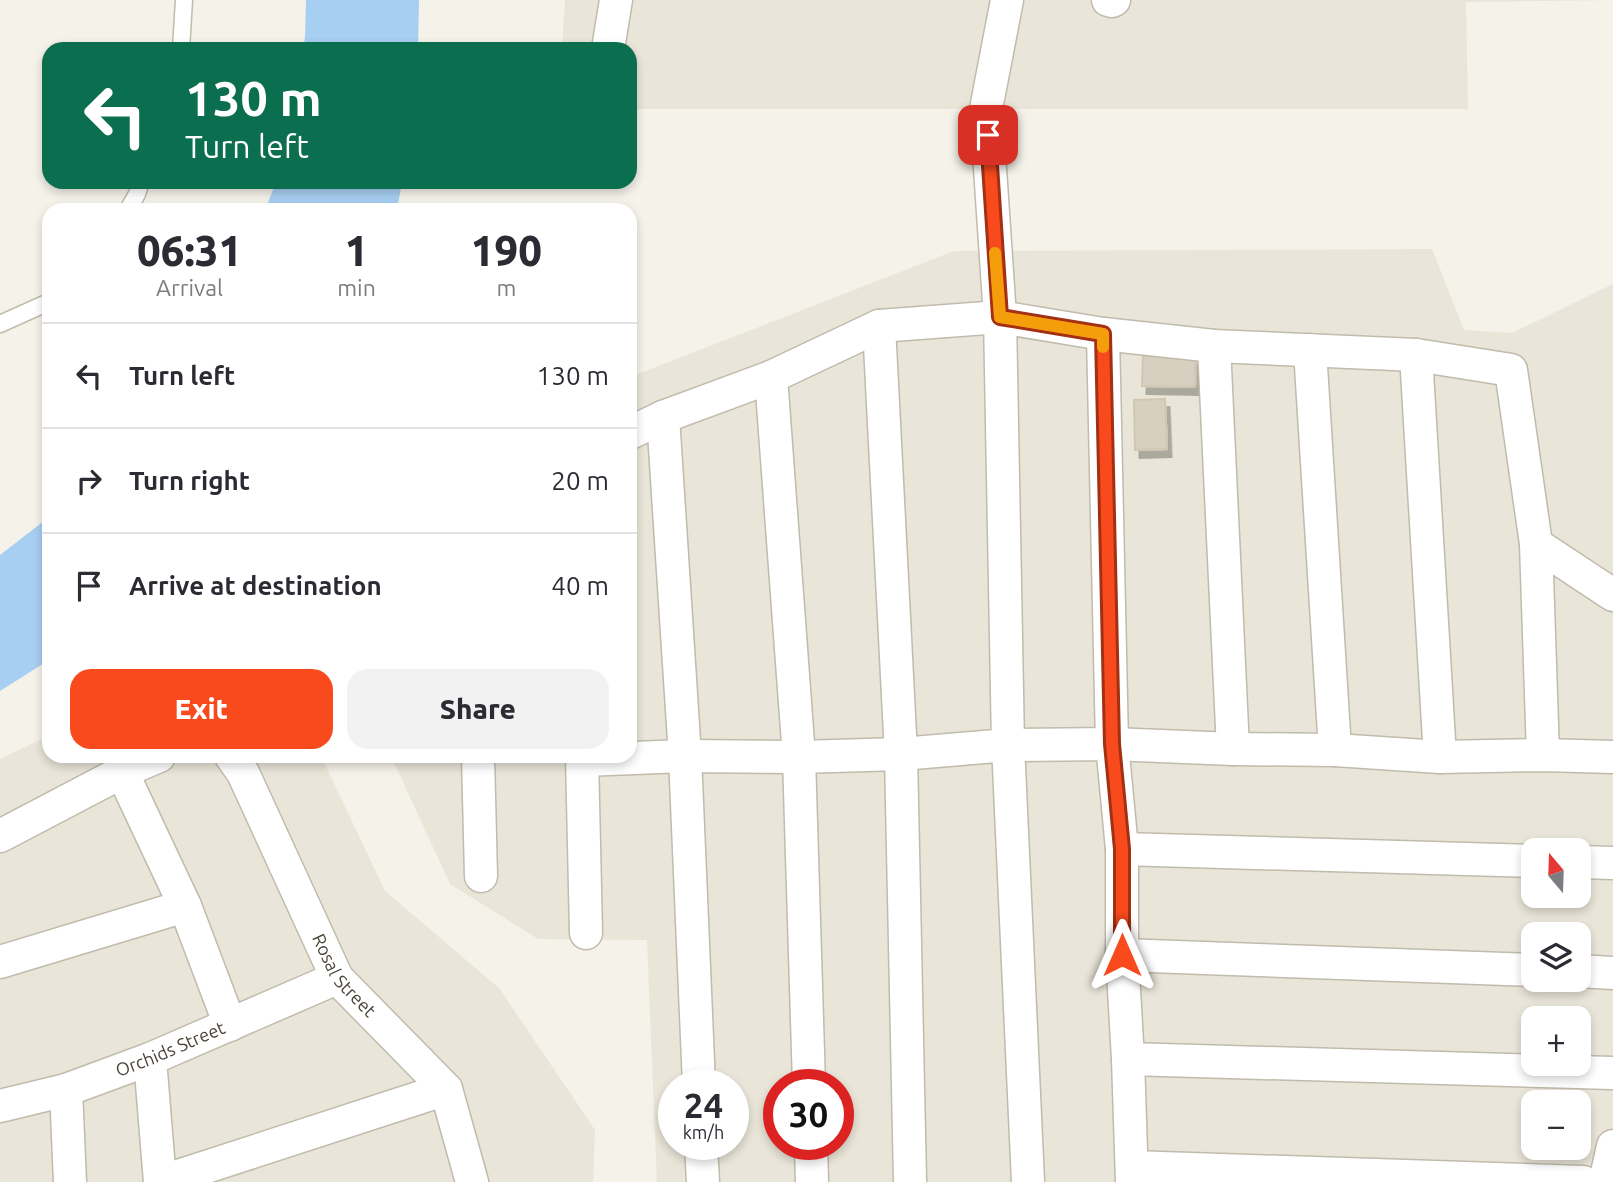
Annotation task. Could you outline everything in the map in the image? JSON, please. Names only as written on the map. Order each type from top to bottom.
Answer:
[{"type":"street","points":[[609,42],[616,0]]},
{"type":"street","points":[[1007,0],[986,109],[1000,317],[1008,745],[1028,1182]]},
{"type":"street","points":[[1108,0],[1114,0]]},
{"type":"street","points":[[637,430],[663,417],[771,377],[879,326],[1000,317],[1103,334],[1214,346],[1416,355],[1511,370],[1536,544],[1543,755]]},
{"type":"street","points":[[879,326],[901,754],[910,1182]]},
{"type":"street","points":[[1103,334],[1112,744],[1122,849],[1122,955],[1132,1175],[1583,1182]]},
{"type":"street","points":[[1214,346],[1233,749]]},
{"type":"street","points":[[1310,350],[1335,750]]},
{"type":"street","points":[[1416,355],[1440,757]]},
{"type":"street","points":[[771,377],[799,757],[809,1069]]},
{"type":"street","points":[[663,417],[685,756],[698,1069]]},
{"type":"street","points":[[1536,544],[1613,595]]},
{"type":"street","points":[[637,757],[799,757],[901,754],[1008,745],[1112,744],[1335,750],[1440,757],[1613,757]]},
{"type":"street","points":[[0,835],[143,763]]},
{"type":"street","name":"Rosal Street","points":[[236,763],[243,773],[337,978],[446,1090],[472,1182]]},
{"type":"street","points":[[478,763],[481,876]]},
{"type":"street","points":[[582,763],[586,933]]},
{"type":"street","points":[[122,772],[185,906],[230,1026]]},
{"type":"street","points":[[1122,849],[1521,861]]},
{"type":"street","points":[[1591,862],[1613,863]]},
{"type":"street","points":[[0,962],[185,906]]},
{"type":"street","points":[[1122,955],[1521,970]]},
{"type":"street","points":[[1591,972],[1613,973]]},
{"type":"street","name":"Orchids Street","points":[[0,1106],[66,1090],[150,1059],[337,978]]},
{"type":"street","points":[[150,1059],[160,1182],[446,1090]]},
{"type":"street","points":[[1128,1059],[1613,1073]]},
{"type":"street","points":[[66,1090],[70,1182]]},
{"type":"street","points":[[1605,1182],[1613,1146]]},
{"type":"street","points":[[702,1160],[703,1182]]},
{"type":"street","points":[[811,1160],[812,1182]]},
{"type":"lane","points":[[181,42],[184,0]]},
{"type":"lane","points":[[0,324],[42,305]]},
{"type":"shaded area","points":[[565,0],[1613,0],[1466,2],[1468,109],[637,109],[637,42],[562,42]]},
{"type":"shaded area","points":[[1432,249],[1464,330],[1512,333],[1613,284],[1613,1182],[657,1182],[647,940],[538,939],[450,884],[394,763],[637,763],[637,374],[954,251]]},
{"type":"shaded area","points":[[42,739],[42,763],[324,763],[385,891],[499,988],[595,1130],[593,1182],[0,1182],[0,759]]},
{"type":"water","points":[[306,0],[419,0],[418,42],[304,42]]},
{"type":"water","points":[[273,189],[401,189],[398,203],[268,203]]},
{"type":"water","points":[[42,522],[42,664],[0,691],[0,555]]},
{"type":"building","points":[[1143,356],[1196,357],[1195,387],[1142,386]]},
{"type":"building","points":[[1165,399],[1167,449],[1135,450],[1134,400]]},
{"type":"slow traffic","points":[[995,253],[1000,317],[1103,334],[1103,347]]},
{"type":"route","points":[[988,135],[1000,317],[1103,334],[1112,744],[1122,849],[1122,955]]}]
